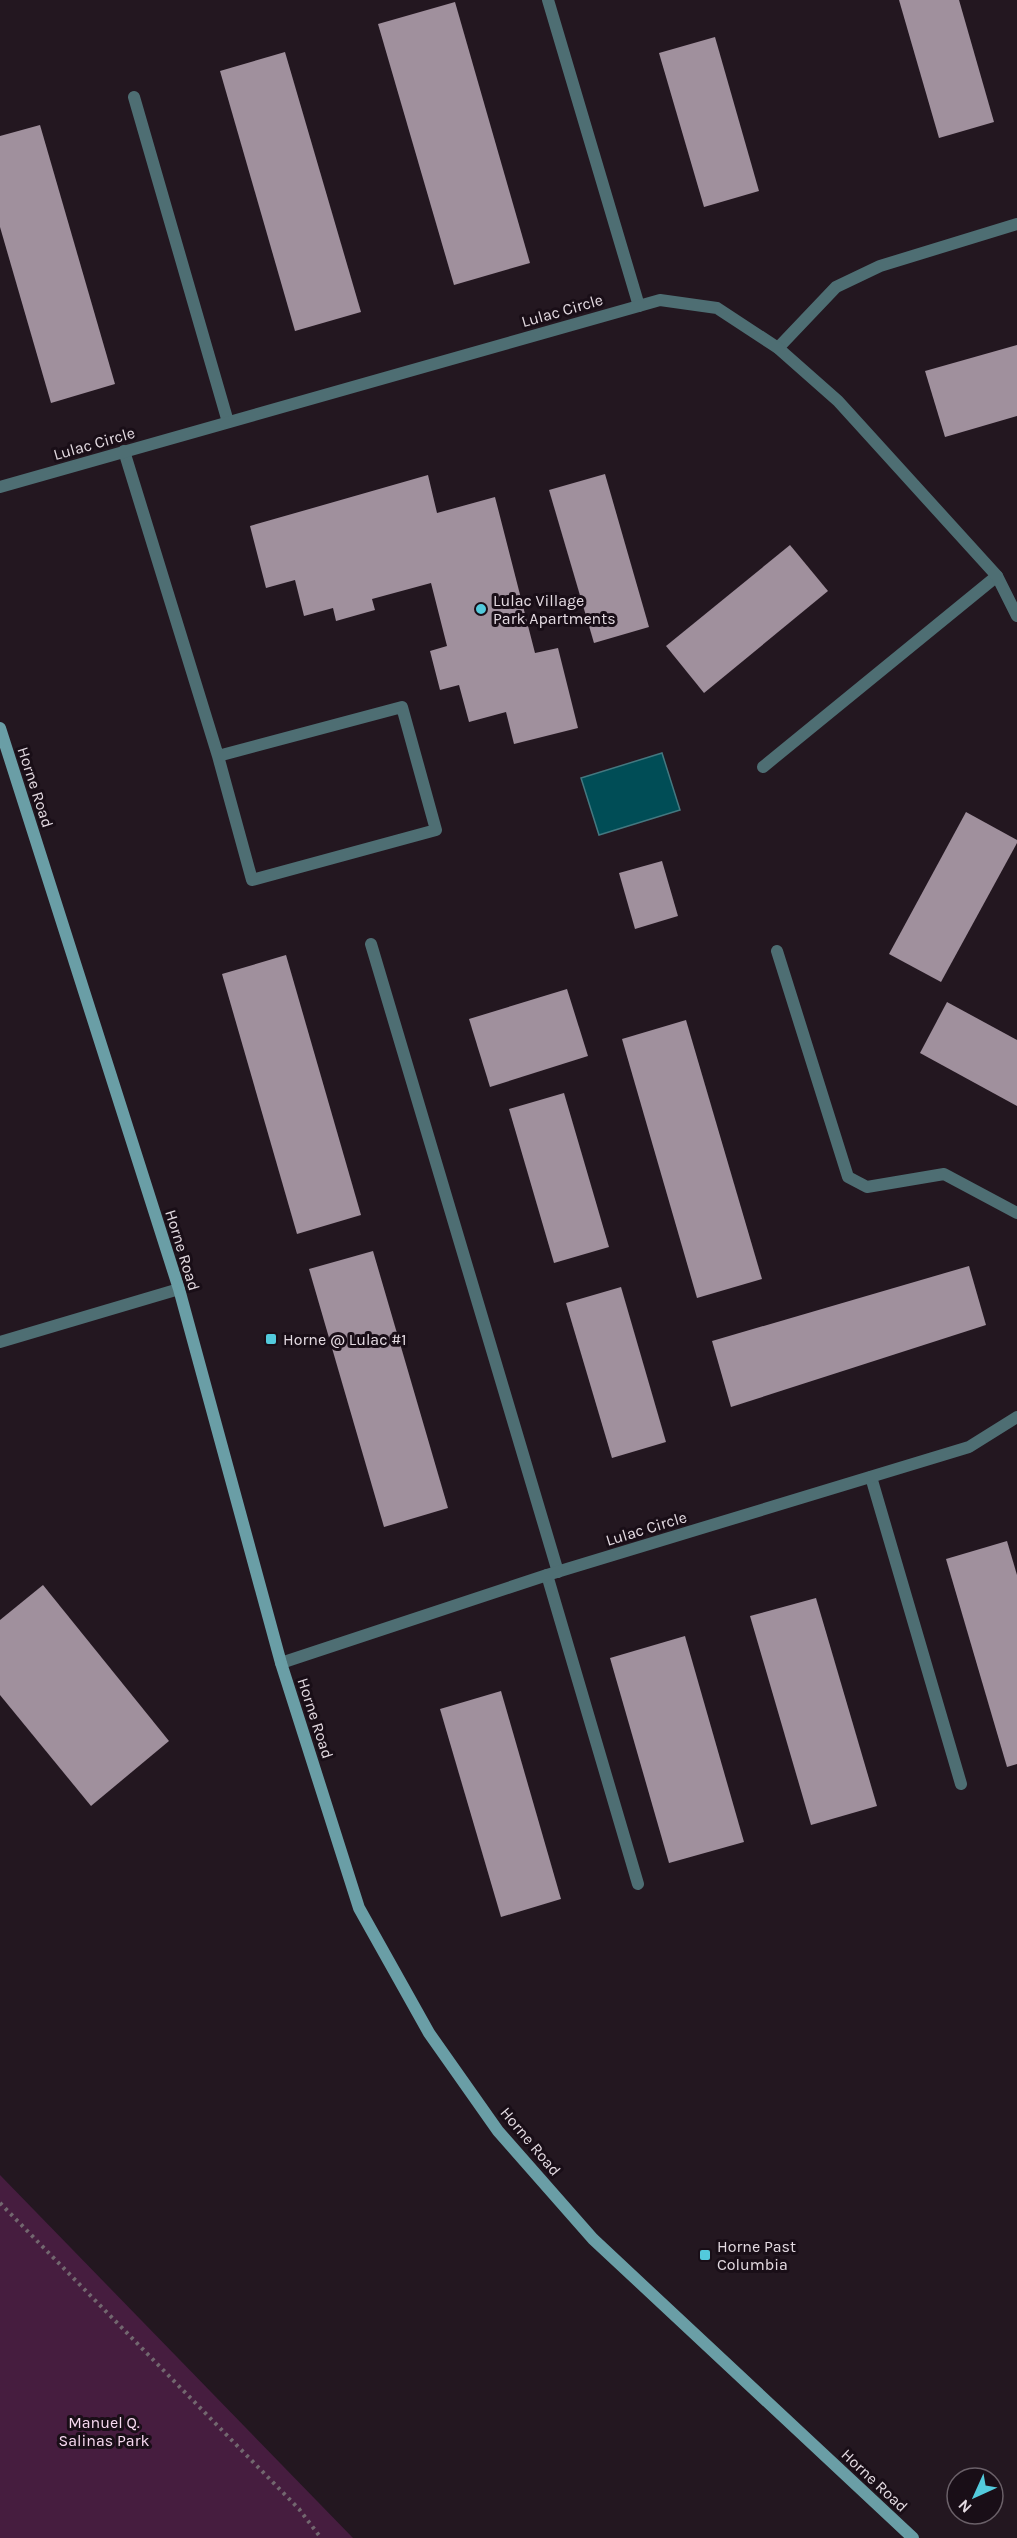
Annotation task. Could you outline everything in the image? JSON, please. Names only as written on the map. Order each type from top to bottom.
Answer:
[{"type":"main road","name":"Horne Road","points":[[0,728],[179,1289],[281,1663],[359,1908],[429,2033],[498,2131],[593,2240],[913,2538]]},
{"type":"street","points":[[548,0],[639,306]]},
{"type":"street","points":[[134,97],[228,422]]},
{"type":"street","points":[[778,348],[836,287],[880,266],[1017,224]]},
{"type":"street","name":"Lulac Circle","points":[[0,487],[660,300],[717,308],[778,348],[838,401],[997,576],[1017,616]]},
{"type":"street","points":[[124,451],[218,756],[252,880],[436,830],[402,706],[218,756]]},
{"type":"street","points":[[763,767],[997,576]]},
{"type":"street","points":[[371,944],[553,1573],[638,1884]]},
{"type":"street","points":[[777,951],[848,1177],[867,1188],[944,1174],[1017,1213]]},
{"type":"street","points":[[0,1342],[179,1289]]},
{"type":"street","name":"Lulac Circle","points":[[281,1663],[553,1573],[969,1447],[1017,1416]]},
{"type":"street","points":[[871,1477],[961,1784]]},
{"type":"path","points":[[0,2203],[299,2509],[321,2538]]},
{"type":"green space","name":"Manuel Q. Salinas Park","points":[[0,2175],[353,2538],[0,2538]]},
{"type":"water","points":[[662,753],[680,810],[599,835],[581,778]]},
{"type":"building","points":[[899,0],[959,0],[994,122],[939,138]]},
{"type":"building","points":[[455,2],[530,263],[454,285],[378,24]]},
{"type":"building","points":[[715,37],[759,191],[704,207],[659,53]]},
{"type":"building","points":[[285,52],[361,312],[295,331],[220,71]]},
{"type":"building","points":[[40,125],[115,384],[51,403],[0,227],[0,136]]},
{"type":"building","points":[[1017,345],[1017,416],[945,437],[925,371]]},
{"type":"building","points":[[605,474],[649,627],[594,643],[549,490]]},
{"type":"building","name":"Lulac Village Park Apartments","points":[[428,475],[437,513],[495,497],[535,653],[558,648],[578,728],[514,744],[506,712],[469,722],[459,685],[440,690],[430,651],[447,646],[431,583],[372,599],[375,610],[336,621],[333,608],[304,616],[295,580],[266,588],[250,526]]},
{"type":"building","points":[[790,545],[828,591],[704,693],[666,646]]},
{"type":"building","points":[[966,812],[1017,840],[1017,843],[941,982],[889,954]]},
{"type":"building","points":[[662,861],[678,916],[635,929],[619,873]]},
{"type":"building","points":[[286,955],[361,1215],[297,1234],[222,974]]},
{"type":"building","points":[[567,989],[588,1056],[490,1087],[469,1019]]},
{"type":"building","points":[[947,1002],[1017,1040],[1017,1106],[920,1053]]},
{"type":"building","points":[[686,1020],[762,1279],[697,1298],[622,1039]]},
{"type":"building","points":[[564,1093],[609,1247],[554,1263],[509,1109]]},
{"type":"building","points":[[373,1251],[448,1508],[384,1527],[309,1269]]},
{"type":"building","points":[[969,1266],[986,1325],[731,1407],[712,1341]]},
{"type":"building","points":[[621,1287],[666,1442],[612,1458],[566,1303]]},
{"type":"building","points":[[1007,1541],[1017,1575],[1017,1764],[1007,1767],[946,1559]]},
{"type":"building","points":[[43,1585],[169,1741],[91,1806],[0,1695],[0,1620]]},
{"type":"building","points":[[816,1598],[877,1806],[811,1825],[750,1616]]},
{"type":"building","points":[[685,1636],[744,1842],[669,1863],[610,1658]]},
{"type":"building","points":[[501,1691],[561,1899],[501,1917],[440,1709]]},
{"type":"place","name":"Lulac Village Park Apartments","points":[[481,609]]},
{"type":"place","name":"Horne @ Lulac #1","points":[[271,1339]]},
{"type":"place","name":"Horne Past Columbia","points":[[705,2255]]}]
